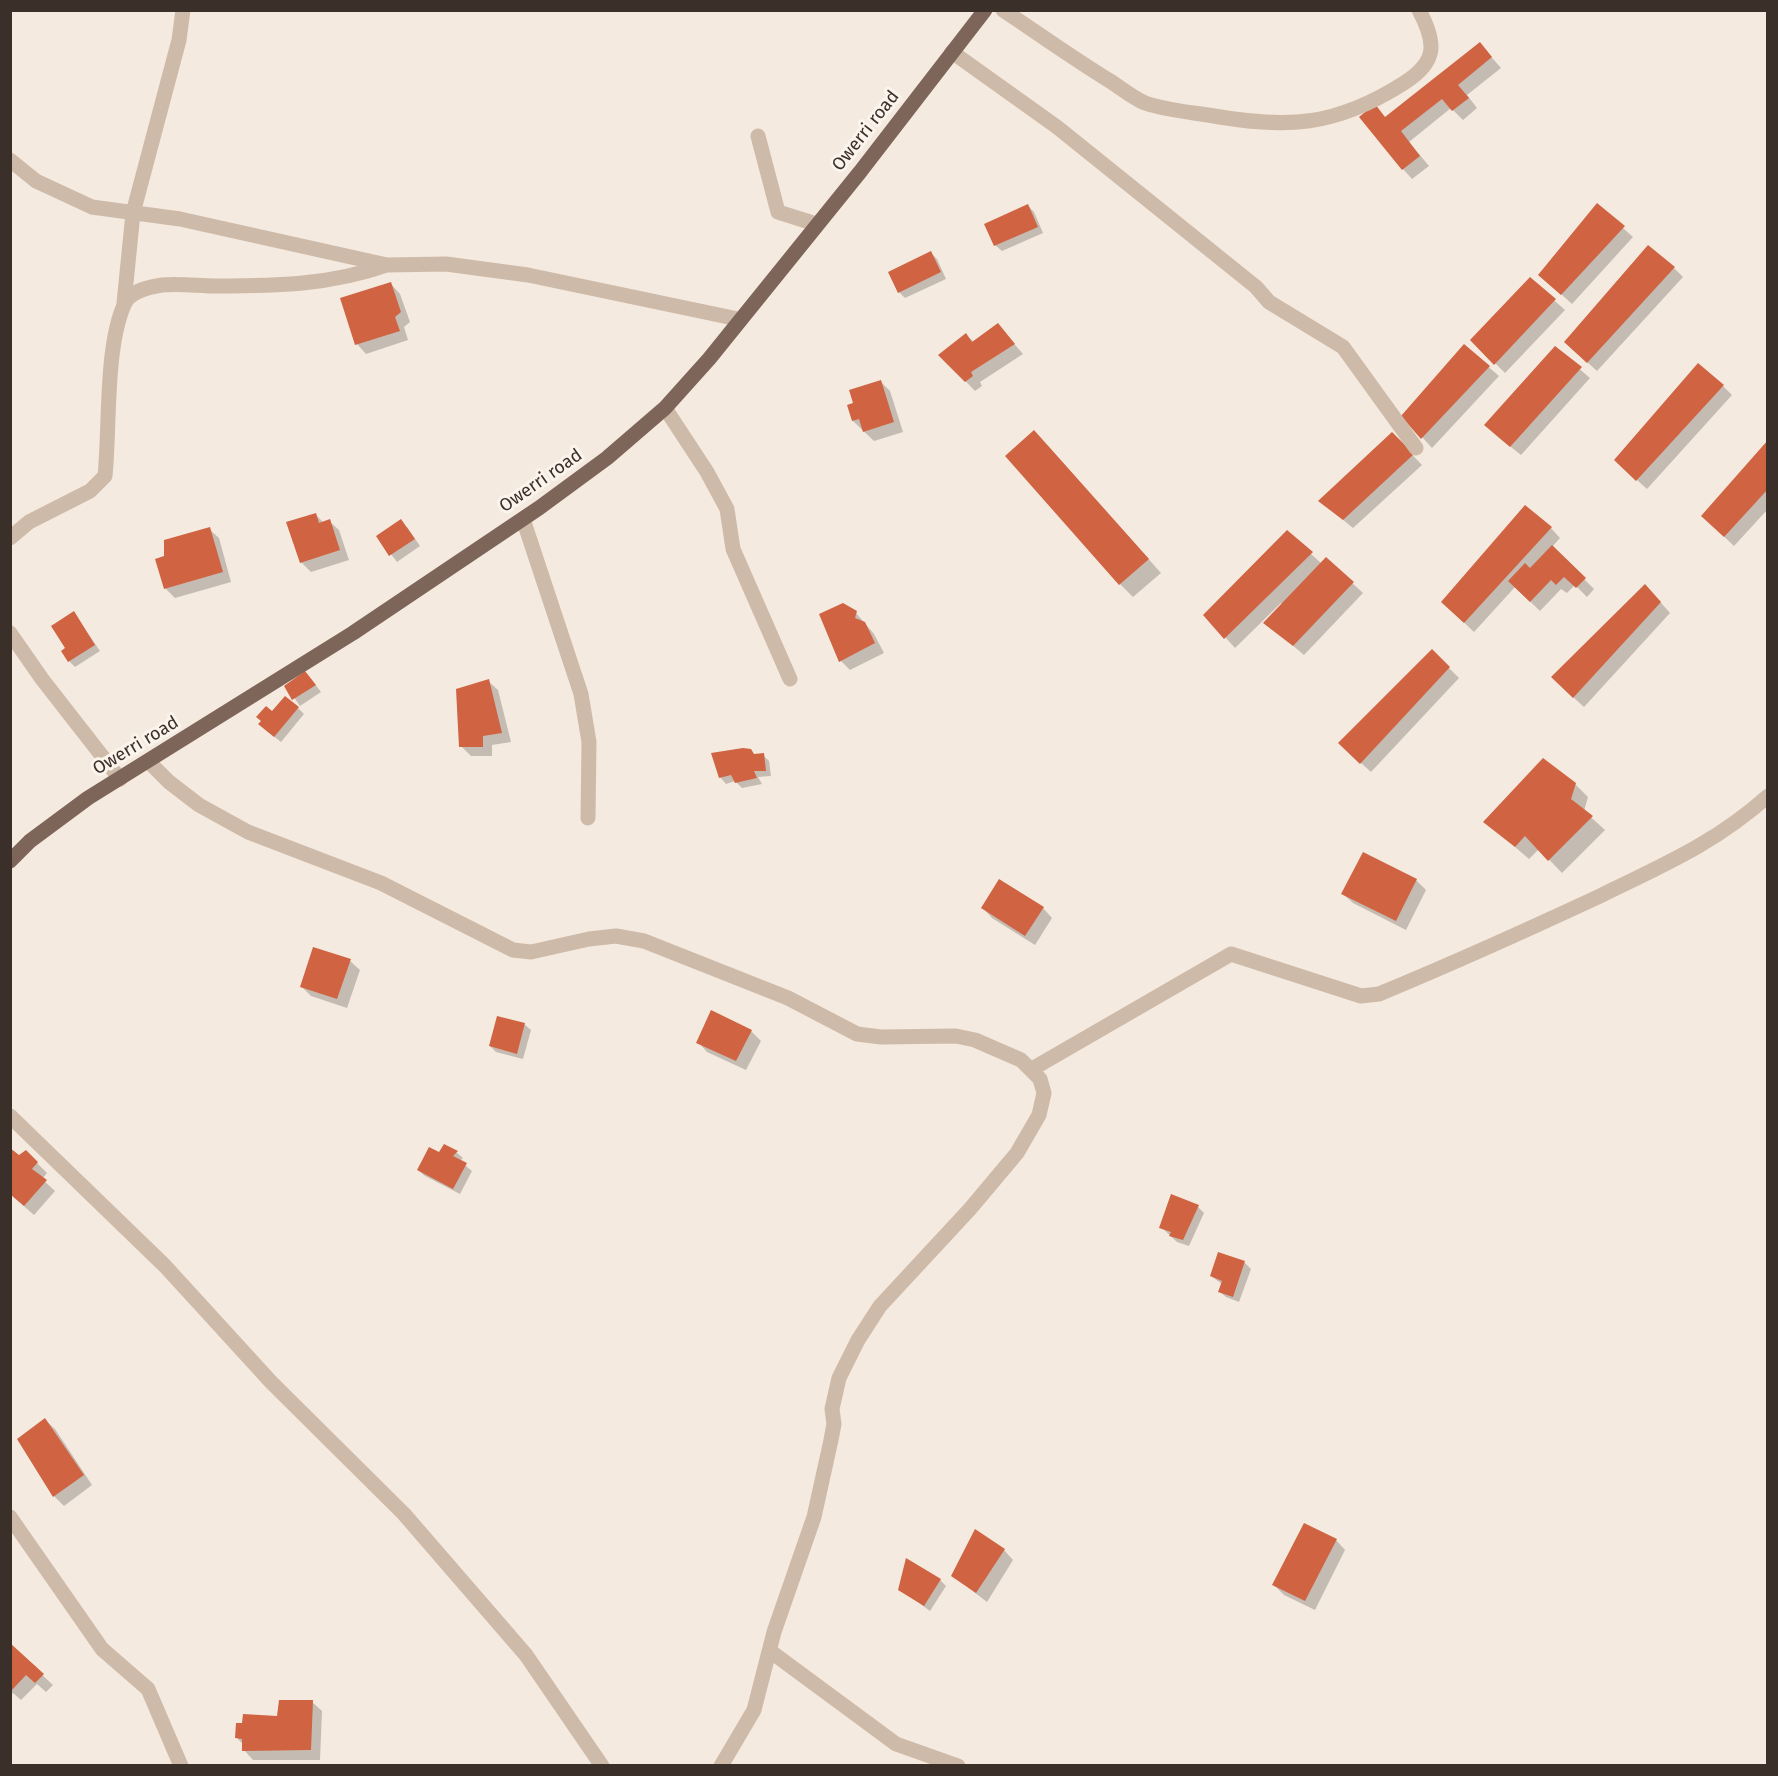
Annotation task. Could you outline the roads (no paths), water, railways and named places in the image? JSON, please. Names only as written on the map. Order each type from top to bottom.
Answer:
[{"type":"main road","name":"Owerri road","points":[[10,861],[30,841],[87,798],[149,762],[353,633],[523,519],[607,458],[665,408],[709,359],[738,319],[860,172],[985,10]]},
{"type":"street","points":[[10,538],[29,522],[90,491],[99,485],[105,476],[116,329],[124,303],[133,213],[177,51],[183,10]]},
{"type":"street","points":[[1003,10],[1144,102],[1251,123],[1299,124],[1344,114],[1391,91],[1421,72],[1431,58],[1431,42],[1427,26],[1419,10]]},
{"type":"street","points":[[952,52],[1057,127],[1256,286],[1269,302],[1343,347],[1416,448]]},
{"type":"street","points":[[758,136],[778,212],[816,224]]},
{"type":"street","points":[[10,160],[36,181],[92,207],[180,219],[387,265],[446,264],[528,275],[738,319]]},
{"type":"street","points":[[124,303],[130,295],[163,285],[287,286],[357,275],[387,265]]},
{"type":"street","points":[[665,408],[707,471],[727,509],[733,549],[790,679]]},
{"type":"street","points":[[523,519],[581,694],[589,742],[588,818]]},
{"type":"street","points":[[10,633],[42,680],[120,779]]},
{"type":"street","points":[[149,762],[169,783],[199,805],[248,832],[381,883],[513,950],[531,952],[589,939],[616,936],[644,941],[788,998],[857,1034],[881,1037],[956,1036],[1004,1052],[1032,1069],[1040,1079],[1044,1093],[1039,1115],[1017,1153],[970,1209],[880,1306],[858,1340],[839,1378],[832,1409],[834,1424],[814,1517],[792,1576],[754,1710],[722,1766]]},
{"type":"street","points":[[1032,1069],[1232,954],[1361,996],[1380,994],[1504,942],[1700,848],[1741,820],[1767,796]]},
{"type":"street","points":[[10,1116],[165,1266],[286,1398],[404,1514],[494,1614],[526,1655],[602,1766]]},
{"type":"street","points":[[10,1517],[102,1649],[148,1689],[182,1766]]},
{"type":"street","points":[[770,1651],[896,1744],[958,1766]]}]
